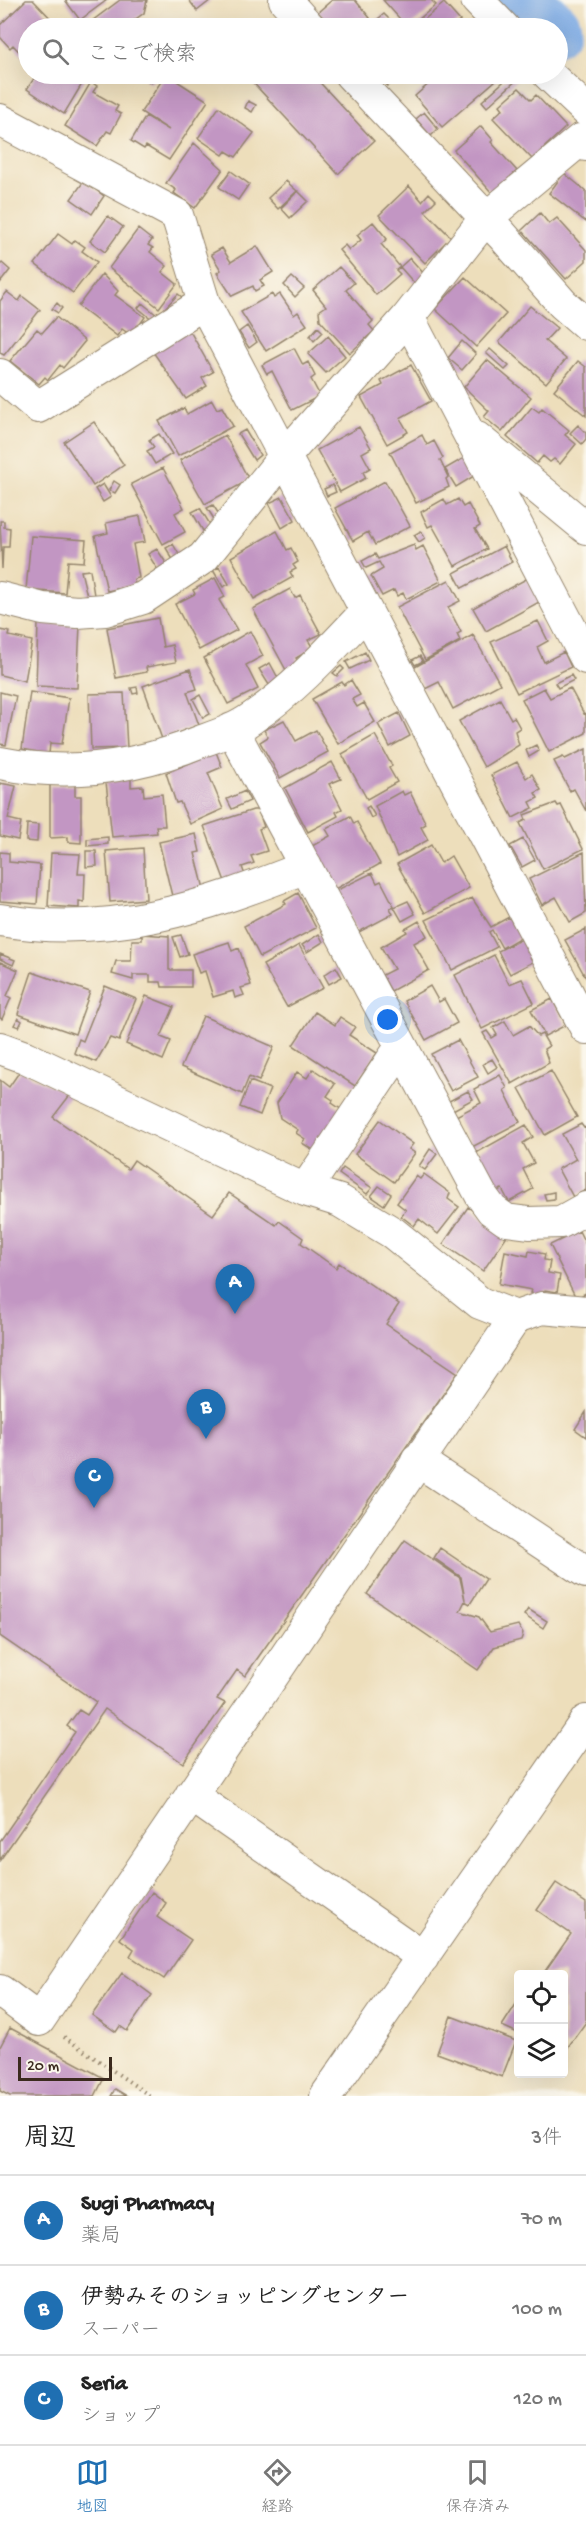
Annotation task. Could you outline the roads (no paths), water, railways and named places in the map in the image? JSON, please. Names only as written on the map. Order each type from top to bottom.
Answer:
[{"type":"street","points":[[477,0],[494,18]]},
{"type":"street","points":[[288,1],[302,18]]},
{"type":"street","points":[[359,84],[562,304],[586,324]]},
{"type":"street","points":[[559,84],[586,110]]},
{"type":"street","points":[[0,120],[177,215],[204,303],[586,1028]]},
{"type":"street","points":[[0,598],[43,609],[77,612],[105,610],[143,598],[203,558],[285,456],[408,317],[485,219],[584,138]]},
{"type":"street","points":[[0,375],[38,406],[204,303]]},
{"type":"street","points":[[408,317],[586,657]]},
{"type":"street","points":[[465,428],[586,528]]},
{"type":"street","points":[[0,763],[49,771],[124,765],[173,753],[232,729],[251,719],[302,678],[366,612]]},
{"type":"street","points":[[232,729],[401,1047],[492,1210],[506,1220],[544,1224],[561,1222],[586,1208]]},
{"type":"street","points":[[0,920],[39,924],[92,925],[162,917],[222,900],[306,867]]},
{"type":"street","points":[[305,1190],[401,1047]]},
{"type":"street","points":[[0,1048],[26,1057],[305,1190],[349,1206],[393,1233],[480,1303],[516,1317]]},
{"type":"street","points":[[0,1991],[39,2020],[516,1317],[542,1308],[586,1312]]},
{"type":"street","points":[[417,1460],[586,1572]]},
{"type":"street","points":[[326,2096],[586,1721]]},
{"type":"street","points":[[191,1795],[423,1957]]},
{"type":"waterway","points":[[522,0],[542,18]]},
{"type":"place","name":"Sugi Pharmacy","points":[[235,1314]]},
{"type":"place","name":"伊勢みそのショッピングセンター","points":[[206,1439]]},
{"type":"place","name":"Seria","points":[[94,1508]]}]
